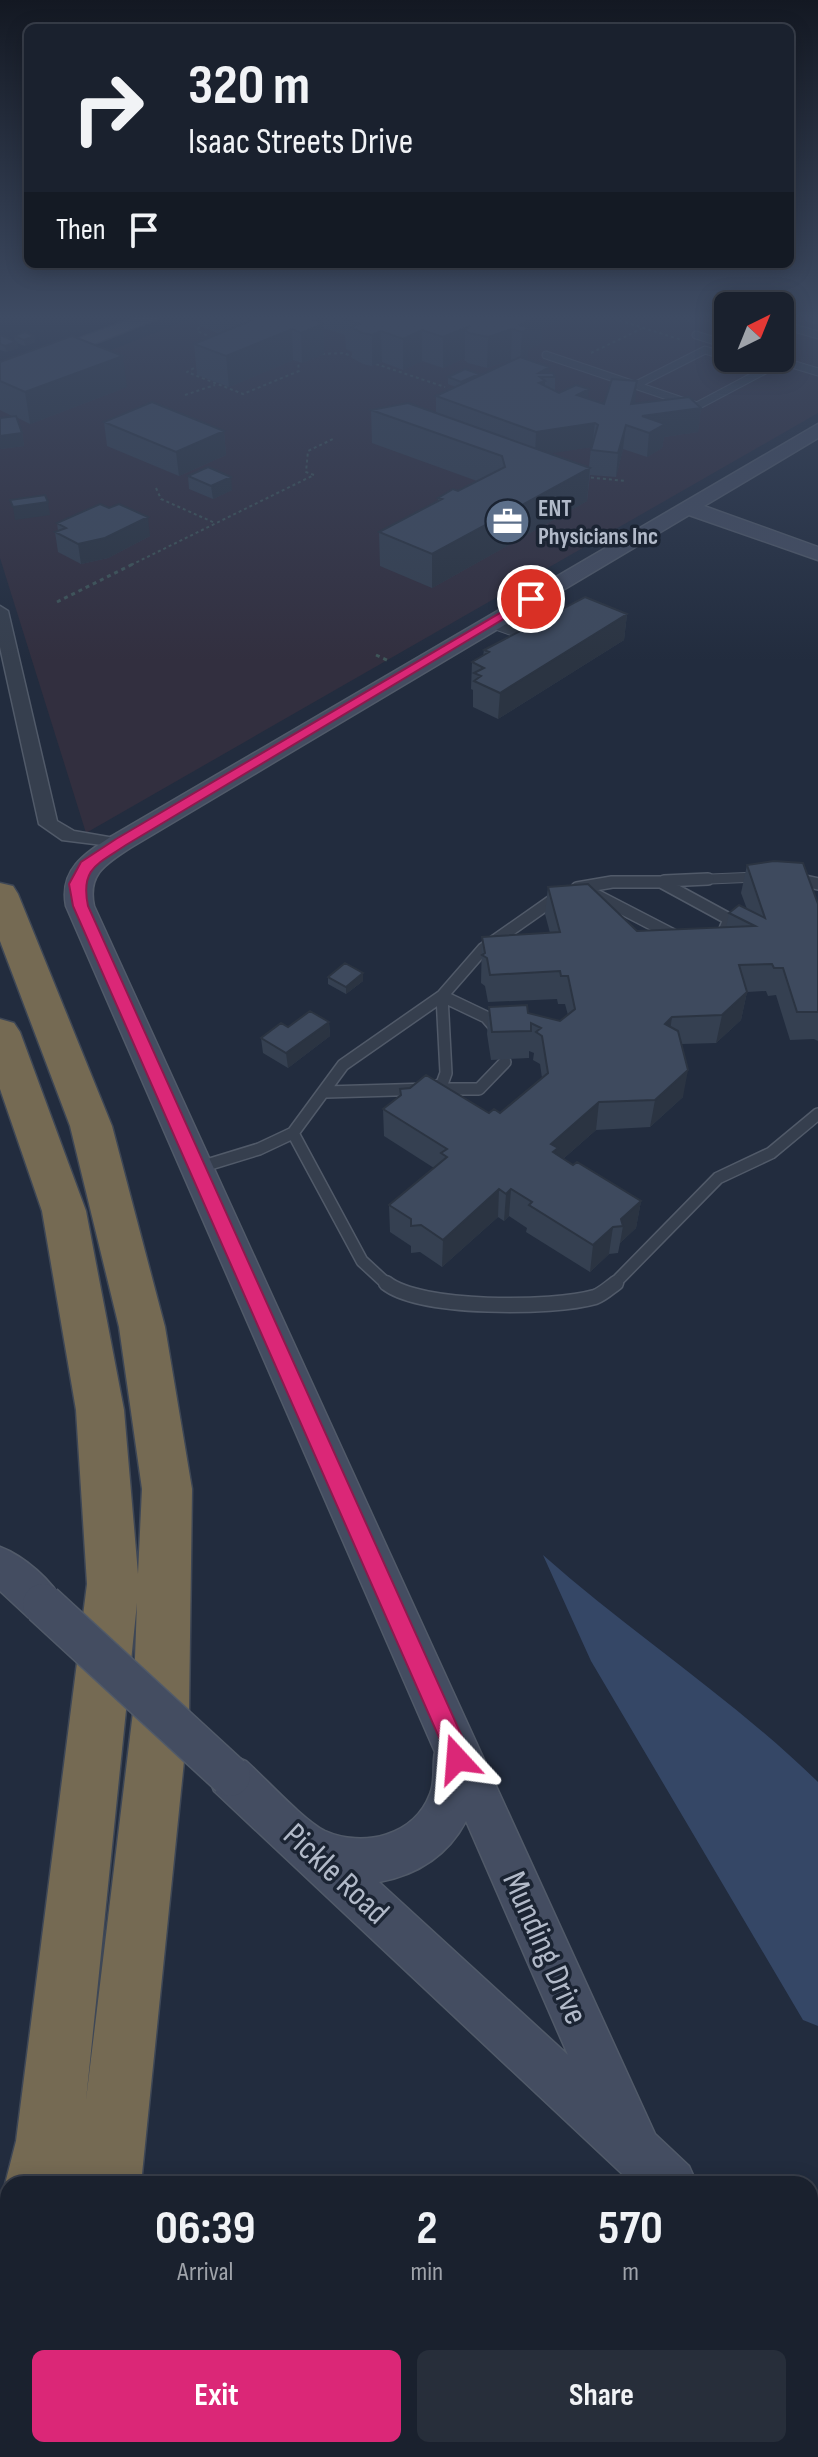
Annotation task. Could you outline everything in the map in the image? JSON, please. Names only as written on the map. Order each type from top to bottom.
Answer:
[{"type":"highway","points":[[4,892],[91,1126],[114,1208],[142,1327],[167,1489],[161,1712],[108,2176]]},
{"type":"highway","points":[[0,1032],[64,1211],[100,1410],[113,1584],[49,2141],[41,2176]]},
{"type":"street","points":[[0,611],[48,824],[69,836],[119,844],[815,432]]},
{"type":"street","points":[[687,507],[818,554]]},
{"type":"street","name":"Munding Drive","points":[[119,844],[79,874],[76,894],[80,906],[637,2153]]},
{"type":"street","name":"Pickle Road","points":[[0,1565],[662,2176]]},
{"type":"street","name":"Munding Drive","points":[[305,1845],[342,1861],[363,1863],[383,1862],[403,1854],[433,1831],[453,1799],[457,1759],[454,1743]]},
{"type":"lane","points":[[531,599],[567,614],[554,622]]},
{"type":"lane","points":[[491,623],[527,638],[541,630]]},
{"type":"lane","points":[[781,876],[818,884]]},
{"type":"lane","points":[[197,1168],[259,1149],[293,1133],[343,1065],[442,996],[483,949],[537,908],[581,887],[768,877]]},
{"type":"lane","points":[[661,882],[729,919],[728,927],[710,940]]},
{"type":"lane","points":[[581,887],[691,944]]},
{"type":"lane","points":[[442,996],[486,1017],[501,1035]]},
{"type":"lane","points":[[429,1089],[442,1084],[446,1073],[442,996]]},
{"type":"lane","points":[[326,1092],[479,1089],[505,1062]]},
{"type":"lane","points":[[293,1133],[362,1261],[390,1286],[415,1297],[469,1304],[571,1301],[599,1296],[630,1271],[718,1178],[771,1153],[818,1114]]},
{"type":"path","points":[[57,602],[314,475],[306,472],[308,451],[333,439]]},
{"type":"path","points":[[573,473],[626,481]]},
{"type":"path","points":[[156,488],[161,499],[215,523]]},
{"type":"shaded area","points":[[0,432],[785,432],[86,833],[0,558]]},
{"type":"water","points":[[543,1555],[752,1723],[818,1782],[818,2026],[803,2020],[591,1661]]},
{"type":"building","points":[[0,432],[22,433],[0,436]]},
{"type":"building","points":[[127,432],[222,432],[176,452]]},
{"type":"building","points":[[433,432],[488,432],[590,468],[432,554],[379,532],[442,499],[438,498],[453,489],[458,491],[505,467],[502,456]]},
{"type":"building","points":[[596,432],[624,432],[618,453],[591,450]]},
{"type":"building","points":[[208,467],[231,477],[211,486],[188,476]]},
{"type":"building","points":[[45,495],[48,502],[13,507],[10,500]]},
{"type":"building","points":[[100,504],[109,508],[119,504],[148,517],[105,538],[78,544],[55,532],[66,528],[57,523]]},
{"type":"building","points":[[585,597],[627,614],[500,693],[474,681],[481,676],[474,673],[484,668],[472,662],[489,652],[484,650]]},
{"type":"building","points":[[774,861],[803,863],[818,904],[818,1012],[797,1012],[783,968],[774,968],[772,964],[739,965],[747,992],[722,1015],[672,1017],[665,1024],[678,1031],[688,1070],[655,1100],[599,1102],[551,1144],[558,1148],[553,1152],[573,1165],[577,1162],[641,1201],[621,1219],[623,1226],[613,1227],[593,1245],[529,1205],[532,1202],[511,1189],[506,1194],[499,1189],[443,1240],[421,1225],[411,1226],[411,1219],[389,1205],[447,1157],[441,1153],[447,1149],[383,1109],[401,1095],[400,1089],[410,1088],[426,1075],[489,1113],[494,1109],[500,1113],[548,1073],[542,1036],[536,1032],[541,1028],[531,1023],[531,1031],[492,1032],[489,1007],[527,1005],[528,1013],[560,1021],[575,1009],[568,976],[561,976],[560,971],[490,975],[487,958],[482,955],[485,953],[482,937],[560,932],[548,887],[588,884],[637,931],[755,926],[729,913],[739,905],[765,918],[747,865]]},
{"type":"building","points":[[345,963],[363,973],[346,987],[328,977]]},
{"type":"building","points":[[310,1011],[329,1022],[286,1053],[261,1038],[281,1023],[288,1027]]},
{"type":"place","name":"ENT Physicians Inc","points":[[507,522]]},
{"type":"route","points":[[457,1759],[454,1743],[80,906],[76,884],[79,874],[87,865],[121,842],[531,599]]}]
